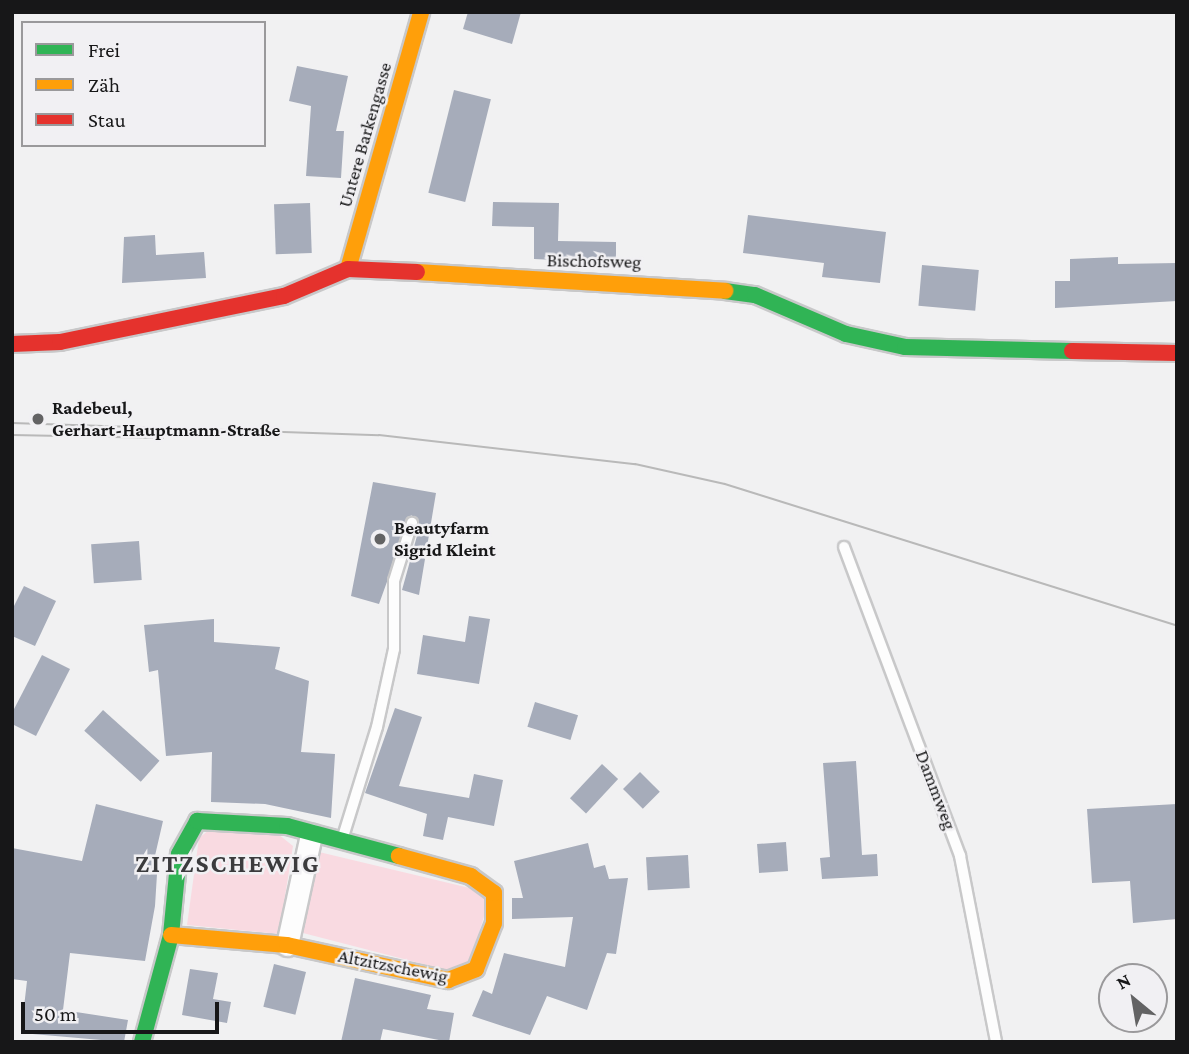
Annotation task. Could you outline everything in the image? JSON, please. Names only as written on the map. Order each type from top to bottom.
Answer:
[{"type":"street","name":"Untere Barkengasse","points":[[348,270],[421,12]]},
{"type":"street","name":"Bischofsweg","points":[[12,344],[60,342],[284,296],[348,270],[653,283],[755,295],[846,334],[905,347],[1177,353]]},
{"type":"street","name":"Altzitzschewig","points":[[142,1042],[171,935],[179,853],[197,821],[288,826],[311,835],[483,881],[494,893],[494,923],[484,955],[476,969],[448,980],[287,945],[171,935]]},
{"type":"street","points":[[287,945],[311,835]]},
{"type":"lane","points":[[342,842],[377,727],[394,649],[394,581],[412,523]]},
{"type":"lane","name":"Dammweg","points":[[845,547],[960,856],[996,1042]]},
{"type":"shaded area","points":[[209,830],[278,834],[293,846],[279,934],[187,925],[199,838]]},
{"type":"shaded area","points":[[319,852],[478,890],[488,903],[471,960],[450,971],[303,933]]},
{"type":"building","points":[[468,12],[521,12],[512,44],[463,29]]},
{"type":"building","points":[[297,66],[348,76],[336,131],[344,131],[341,178],[306,176],[311,106],[289,101]]},
{"type":"building","points":[[454,90],[491,99],[465,202],[428,193]]},
{"type":"building","points":[[493,202],[559,203],[558,241],[616,242],[616,263],[534,259],[534,227],[492,226]]},
{"type":"building","points":[[310,203],[312,253],[276,254],[274,204]]},
{"type":"building","points":[[748,215],[886,232],[880,283],[822,277],[824,263],[743,253]]},
{"type":"building","points":[[155,235],[156,255],[204,252],[206,278],[122,283],[124,237]]},
{"type":"building","points":[[1118,257],[1118,264],[1177,263],[1177,301],[1055,308],[1055,281],[1070,281],[1070,259]]},
{"type":"building","points":[[922,265],[979,270],[975,311],[918,306]]},
{"type":"building","points":[[373,482],[436,493],[419,595],[402,590],[420,525],[411,515],[379,604],[351,596]]},
{"type":"building","points":[[139,541],[142,580],[94,583],[91,544]]},
{"type":"building","points":[[24,586],[56,601],[35,646],[12,636],[12,610]]},
{"type":"building","points":[[469,616],[490,619],[479,684],[417,674],[423,635],[465,642]]},
{"type":"building","points":[[214,619],[214,642],[280,647],[275,669],[309,681],[301,752],[335,754],[331,818],[265,804],[211,802],[212,752],[166,756],[158,670],[149,672],[144,625]]},
{"type":"building","points":[[42,655],[70,669],[36,736],[12,724],[12,713]]},
{"type":"building","points":[[535,702],[578,715],[570,740],[527,727]]},
{"type":"building","points":[[395,708],[422,717],[399,786],[469,798],[474,774],[503,780],[494,826],[448,817],[443,840],[423,836],[427,814],[365,793]]},
{"type":"building","points":[[103,710],[159,761],[141,782],[84,731]]},
{"type":"building","points":[[856,761],[862,855],[877,854],[878,876],[822,879],[820,858],[830,857],[823,763]]},
{"type":"building","points":[[602,764],[618,779],[586,813],[570,798]]},
{"type":"building","points":[[640,772],[660,792],[643,809],[623,789]]},
{"type":"building","points":[[96,804],[163,821],[151,873],[157,874],[155,906],[145,961],[70,953],[63,1010],[128,1020],[124,1042],[21,1033],[27,981],[12,979],[12,848],[82,861]]},
{"type":"building","points":[[1177,804],[1177,919],[1133,923],[1130,881],[1092,883],[1087,809]]},
{"type":"building","points":[[786,842],[788,871],[759,873],[757,844]]},
{"type":"building","points":[[588,843],[594,868],[605,865],[609,879],[628,878],[616,954],[607,953],[587,1010],[547,996],[530,1035],[472,1016],[483,990],[492,994],[504,953],[565,967],[573,917],[512,919],[512,898],[523,898],[514,861]]},
{"type":"building","points":[[688,855],[690,888],[648,890],[646,857]]},
{"type":"building","points":[[274,964],[306,972],[295,1015],[263,1007]]},
{"type":"building","points":[[190,969],[218,973],[213,999],[231,1002],[227,1023],[182,1015]]},
{"type":"building","points":[[355,978],[431,995],[427,1009],[454,1013],[449,1042],[383,1029],[380,1042],[341,1042]]},
{"type":"tram line","points":[[12,423],[379,435],[635,464],[725,484],[1177,626]]},
{"type":"tram line","points":[[12,435],[163,438]]},
{"type":"traffic: fast","points":[[725,291],[755,295],[846,334],[905,347],[1072,351]]},
{"type":"traffic: fast","points":[[142,1042],[171,935],[179,854],[197,821],[287,826],[399,856]]},
{"type":"traffic: slow","points":[[348,269],[421,12]]},
{"type":"traffic: slow","points":[[417,272],[725,291]]},
{"type":"traffic: slow","points":[[171,935],[287,945],[448,980],[476,969],[494,923],[494,893],[471,876],[399,856]]},
{"type":"traffic: jam","points":[[12,344],[60,342],[284,296],[348,269],[417,272]]},
{"type":"traffic: jam","points":[[1072,351],[1177,353]]},
{"type":"place","name":"Radebeul, Gerhart-Hauptmann-Straße","points":[[38,419]]},
{"type":"place","name":"Beautyfarm Sigrid Kleint","points":[[380,539]]},
{"type":"district","name":"ZITZSCHEWIG","points":[[228,864]]}]
